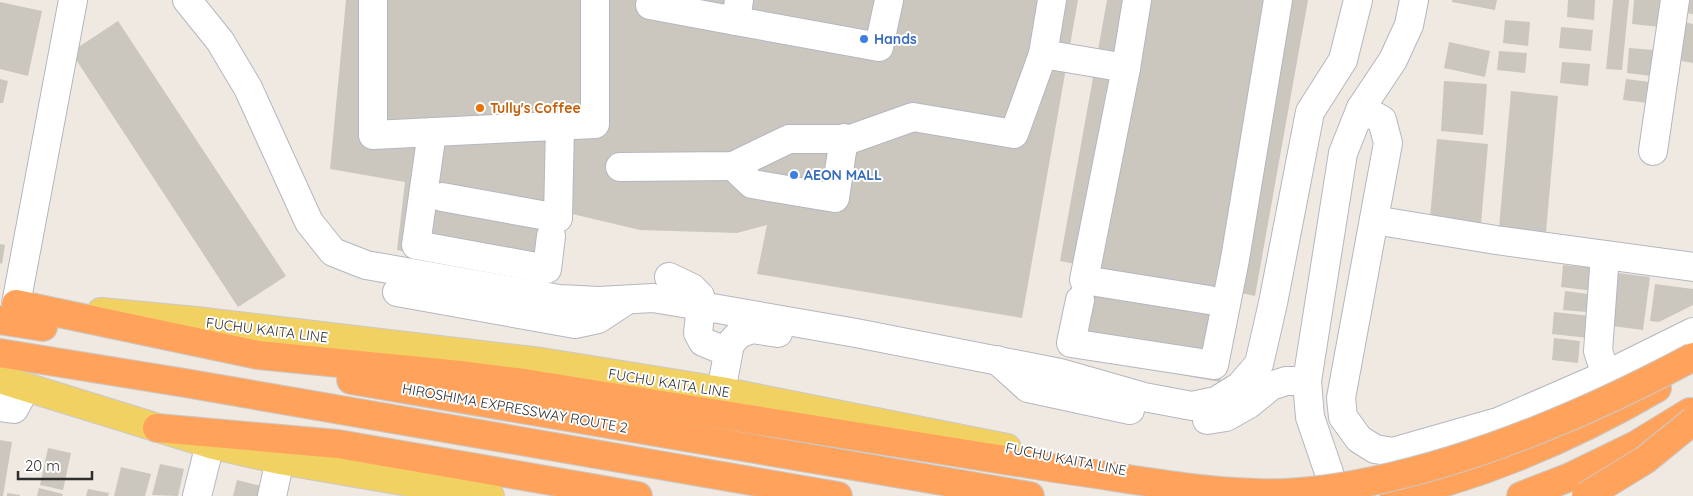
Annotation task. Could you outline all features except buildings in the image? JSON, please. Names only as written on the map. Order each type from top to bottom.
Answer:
[{"type":"highway","points":[[5,309],[258,355],[440,372],[524,383],[1054,468],[1212,490],[1258,493],[1304,492],[1350,486],[1453,460],[1505,442],[1610,399],[1693,358]]},
{"type":"highway","name":"HIROSHIMA EXPRESSWAY ROUTE 2","points":[[5,309],[1030,496]]},
{"type":"highway","points":[[0,352],[838,496]]},
{"type":"highway","points":[[1394,496],[1431,487],[1553,443],[1618,410],[1693,366]]},
{"type":"highway","points":[[1521,496],[1636,446],[1693,410]]},
{"type":"highway","points":[[1586,496],[1645,460],[1693,421]]},
{"type":"highway","points":[[157,428],[338,444],[638,496]]},
{"type":"main road","name":"FUCHU KAITA LINE","points":[[5,309],[196,322],[541,362],[722,391],[1067,460],[1194,482],[1222,486],[1301,486],[1335,489]]},
{"type":"main road","points":[[0,379],[210,444],[280,460],[490,496]]},
{"type":"main road","points":[[1573,496],[1634,472],[1693,432]]},
{"type":"street","points":[[5,309],[74,0]]},
{"type":"street","points":[[187,0],[220,40],[248,88],[309,222],[333,252],[366,265],[559,299],[599,301],[653,298],[829,328],[1060,372],[1144,397],[1192,406],[1216,402],[1240,386],[1259,364],[1273,303],[1310,112],[1343,60],[1358,0]]},
{"type":"street","points":[[373,0],[373,135],[595,124],[595,0]]},
{"type":"street","points":[[650,5],[737,10],[879,47],[889,0]]},
{"type":"street","points":[[1137,0],[1126,68],[1084,280],[1208,300]]},
{"type":"street","points":[[1080,300],[1071,343],[1214,365],[1234,267],[1278,0]]},
{"type":"street","points":[[1335,489],[1310,417],[1307,381],[1343,153],[1361,108],[1393,60],[1409,25],[1414,0]]},
{"type":"street","points":[[1653,151],[1675,0]]},
{"type":"street","points":[[620,167],[733,166],[789,139],[851,138],[913,117],[1014,134],[1043,54],[1048,1]]},
{"type":"street","points":[[1043,54],[1126,68]]},
{"type":"street","points":[[1361,108],[1382,120],[1388,143],[1341,398],[1343,417],[1359,439],[1375,449],[1393,452],[1498,422],[1606,375],[1693,332]]},
{"type":"street","points":[[442,197],[558,218],[560,126]]},
{"type":"street","points":[[432,132],[416,245],[547,269],[552,236]]},
{"type":"street","points":[[733,166],[752,184],[835,198],[844,138]]},
{"type":"street","points":[[1300,165],[1306,187],[1334,212]]},
{"type":"street","points":[[1374,220],[1496,240],[1693,267]]},
{"type":"street","points":[[1605,255],[1598,351],[1606,375]]},
{"type":"street","points":[[669,277],[692,288],[700,296],[701,306],[698,332],[703,342],[718,348],[728,355]]},
{"type":"street","points":[[397,292],[575,324],[598,319],[628,299]]},
{"type":"street","points":[[722,391],[730,344],[739,334],[752,329],[797,335],[829,328]]},
{"type":"street","points":[[997,360],[1028,388],[1177,420],[1202,421],[1226,416],[1249,404],[1270,386],[1286,381],[1307,381]]},
{"type":"street","points":[[0,407],[14,409],[26,387]]},
{"type":"street","points":[[197,496],[210,444]]},
{"type":"street","points":[[272,496],[280,460]]},
{"type":"place","name":"Hands","points":[[864,39]]},
{"type":"place","name":"Tully's Coffee","points":[[480,108]]},
{"type":"place","name":"AEON MALL","points":[[794,175]]}]
